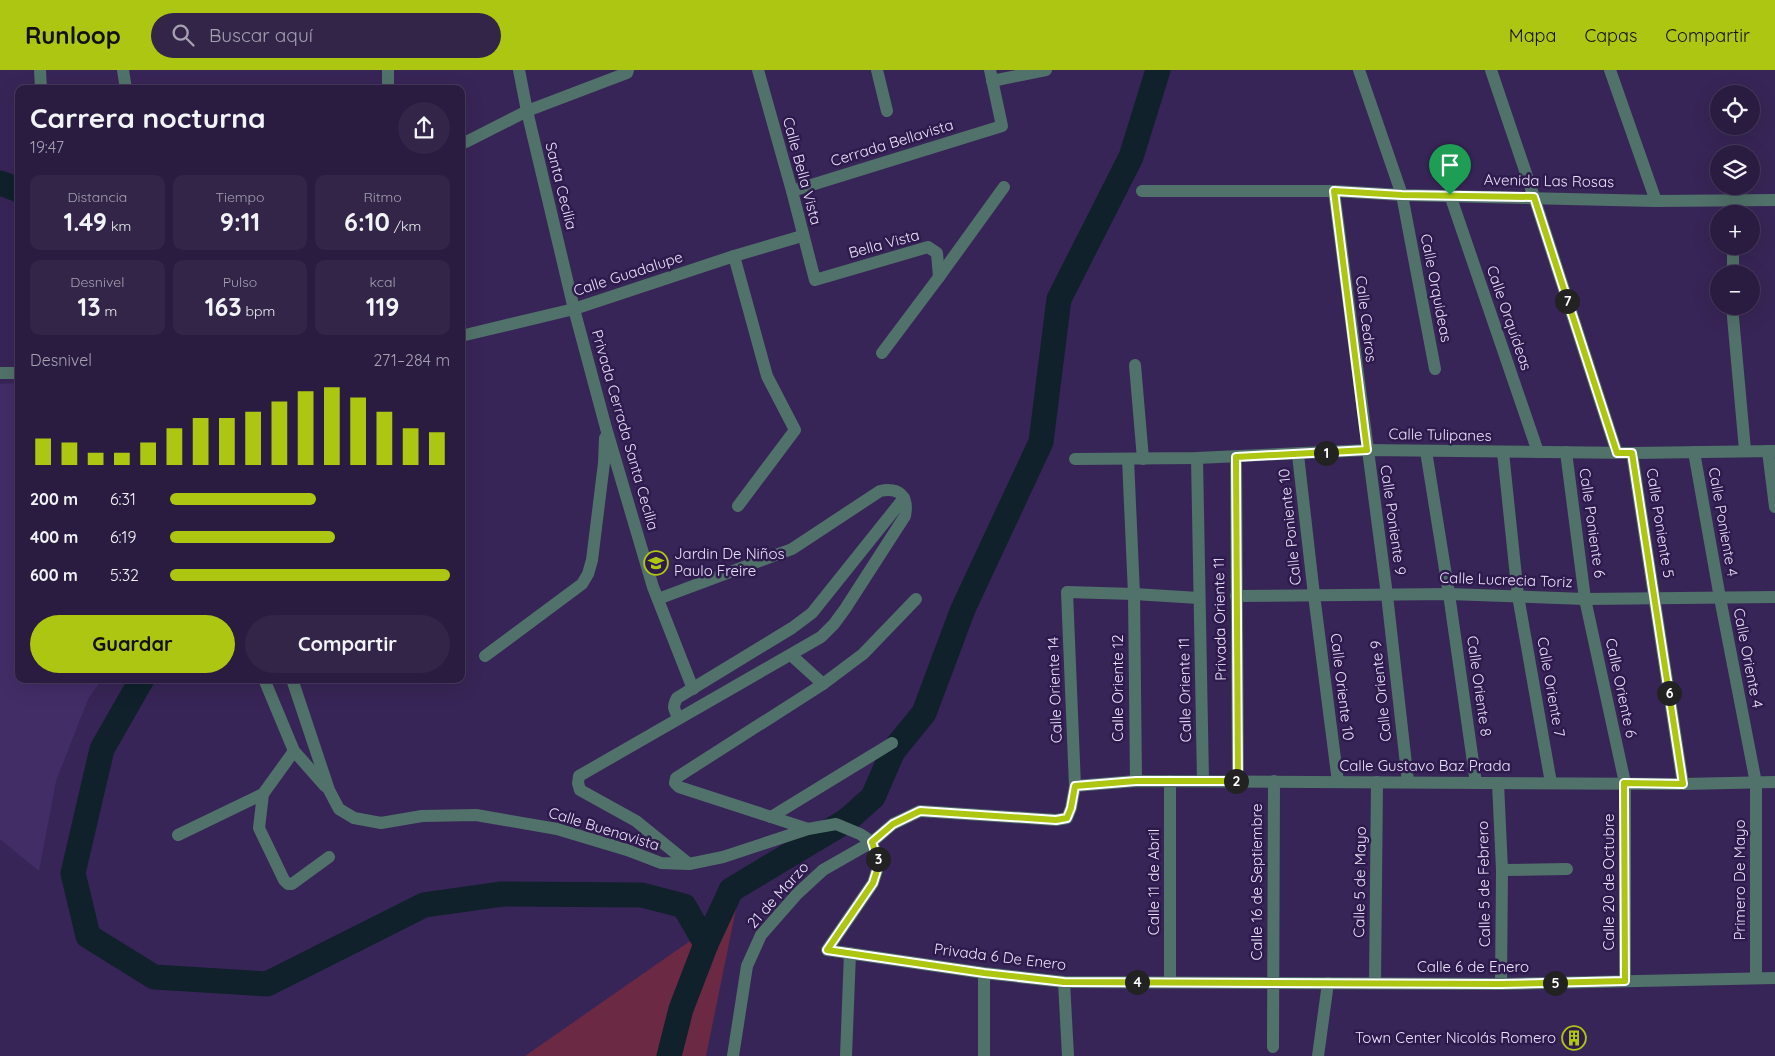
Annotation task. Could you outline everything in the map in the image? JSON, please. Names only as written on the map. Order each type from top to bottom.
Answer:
[{"type":"street","points":[[40,70],[41,85]]},
{"type":"street","points":[[123,70],[125,85]]},
{"type":"street","points":[[388,70],[388,85]]},
{"type":"street","name":"Santa Cecilia","points":[[519,70],[574,309]]},
{"type":"street","points":[[465,142],[527,111],[627,73],[628,70]]},
{"type":"street","name":"Calle Bella Vista","points":[[758,70],[815,280]]},
{"type":"street","points":[[877,70],[887,111]]},
{"type":"street","points":[[991,75],[1046,70]]},
{"type":"street","name":"Calle Orquideas","points":[[1359,70],[1402,195],[1435,369]]},
{"type":"street","points":[[1491,70],[1617,453]]},
{"type":"street","points":[[1610,70],[1656,200]]},
{"type":"street","name":"Cerrada Bellavista","points":[[792,191],[1002,126],[991,75]]},
{"type":"street","points":[[882,353],[1004,187]]},
{"type":"street","name":"Avenida Las Rosas","points":[[1142,191],[1334,191],[1402,195],[1656,200],[1775,200]]},
{"type":"street","name":"Calle Cedros","points":[[1334,191],[1367,450]]},
{"type":"street","name":"Calle Orquídeas","points":[[1450,195],[1538,452]]},
{"type":"street","points":[[1734,200],[1734,205]]},
{"type":"street","name":"Calle Guadalupe","points":[[465,335],[574,309],[734,256],[802,236]]},
{"type":"street","name":"Bella Vista","points":[[815,280],[928,247],[937,252],[939,277]]},
{"type":"street","points":[[734,256],[767,376],[795,430],[738,506]]},
{"type":"street","name":"Privada Cerrada Santa Cecilia","points":[[574,309],[606,428],[655,593],[693,689]]},
{"type":"street","points":[[1733,315],[1745,450]]},
{"type":"street","points":[[1135,365],[1143,459]]},
{"type":"street","points":[[0,373],[15,373]]},
{"type":"street","points":[[485,656],[582,584],[588,574],[592,560],[604,463],[606,428]]},
{"type":"street","name":"Calle Tulipanes","points":[[1075,459],[1236,457],[1367,450],[1617,453],[1772,451]]},
{"type":"street","name":"Calle Poniente 9","points":[[1367,450],[1387,595]]},
{"type":"street","name":"Calle Oriente 8","points":[[1426,451],[1476,783]]},
{"type":"street","points":[[1772,451],[1775,507]]},
{"type":"street","name":"Calle Oriente 7","points":[[1502,452],[1518,596],[1551,783]]},
{"type":"street","name":"Calle Poniente 6","points":[[1566,452],[1585,599]]},
{"type":"street","name":"Calle Poniente 4","points":[[1694,452],[1720,598]]},
{"type":"street","name":"Calle Poniente 5","points":[[1632,453],[1683,784]]},
{"type":"street","name":"Calle Poniente 10","points":[[1298,454],[1314,596]]},
{"type":"street","name":"Privada Oriente 11","points":[[1236,457],[1238,781]]},
{"type":"street","name":"Calle Oriente 11","points":[[1198,458],[1203,781]]},
{"type":"street","name":"Calle Oriente 12","points":[[1128,459],[1134,594],[1136,781]]},
{"type":"street","points":[[655,593],[792,548],[880,491],[890,489],[898,492],[904,498],[907,506],[904,516],[834,624],[821,637],[579,776],[580,790],[636,821],[689,864]]},
{"type":"street","points":[[679,718],[673,710],[673,704],[677,698],[792,628],[812,613],[904,498]]},
{"type":"street","name":"Calle Oriente 14","points":[[872,842],[893,824],[920,811],[1056,820],[1067,818],[1075,786],[1067,592],[1134,594]]},
{"type":"street","points":[[1134,594],[1199,598]]},
{"type":"street","name":"Calle Lucrecia Toriz","points":[[1236,596],[1449,594],[1585,599],[1775,597]]},
{"type":"street","name":"Calle Oriente 9","points":[[1387,595],[1408,782]]},
{"type":"street","name":"Calle Oriente 10","points":[[1314,596],[1338,782]]},
{"type":"street","name":"Calle Oriente 4","points":[[1720,598],[1756,783]]},
{"type":"street","points":[[808,829],[679,787],[675,783],[676,778],[823,684],[863,654],[916,599]]},
{"type":"street","name":"Calle Oriente 6","points":[[1585,599],[1624,783]]},
{"type":"street","points":[[792,655],[823,684]]},
{"type":"street","points":[[266,683],[294,751],[329,790]]},
{"type":"street","name":"Calle Buenavista","points":[[293,683],[329,790],[339,809],[354,818],[381,823],[422,816],[476,815],[557,828],[662,863],[689,864],[723,857],[756,848],[808,829],[836,824],[872,842]]},
{"type":"street","points":[[771,817],[892,743]]},
{"type":"street","points":[[178,835],[263,794],[294,751]]},
{"type":"street","name":"Calle Gustavo Baz Prada","points":[[1075,786],[1136,781],[1683,784],[1775,782]]},
{"type":"street","name":"Calle 11 de Abril","points":[[1170,781],[1170,982]]},
{"type":"street","name":"Calle 16 de Septiembre","points":[[1272,1047],[1274,781]]},
{"type":"street","name":"Calle 5 de Mayo","points":[[1375,983],[1377,782]]},
{"type":"street","name":"Calle 5 de Febrero","points":[[1498,783],[1502,870],[1501,984]]},
{"type":"street","name":"Calle 20 de Octubre","points":[[1624,783],[1625,981]]},
{"type":"street","name":"Primero De Mayo","points":[[1756,783],[1756,978]]},
{"type":"street","points":[[263,794],[259,828],[284,880],[288,884],[292,884],[329,857]]},
{"type":"street","name":"Privada 6 De Enero","points":[[872,842],[879,864],[873,883],[827,950],[984,973],[1064,982],[1170,982]]},
{"type":"street","name":"21 de Marzo","points":[[733,1056],[747,966],[761,935],[797,894],[823,870],[872,842]]},
{"type":"street","points":[[1502,870],[1567,869]]},
{"type":"street","points":[[846,1056],[850,953]]},
{"type":"street","points":[[984,973],[984,1056]]},
{"type":"street","name":"Calle 6 de Enero","points":[[1170,982],[1501,984],[1775,978]]},
{"type":"street","points":[[1064,982],[1068,1056]]},
{"type":"street","points":[[1318,1056],[1328,983]]},
{"type":"shaded area","points":[[15,383],[15,683],[99,683],[88,699],[56,781],[39,871],[0,839],[0,384]]},
{"type":"shaded area","points":[[736,909],[706,1056],[525,1056]]},
{"type":"waterway","points":[[706,944],[731,890],[846,821],[873,797],[893,751],[924,713],[963,609],[1041,442],[1059,299],[1131,157],[1158,70]]},
{"type":"waterway","points":[[0,183],[15,189]]},
{"type":"waterway","points":[[140,683],[102,749],[73,873],[88,936],[154,977],[267,984],[424,905],[502,894],[642,895],[684,906],[706,944],[681,1009],[669,1056]]},
{"type":"place","name":"Jardin De Niños Paulo Freire","points":[[656,563]]},
{"type":"place","name":"Town Center Nicolás Romero","points":[[1574,1038]]},
{"type":"route","points":[[1334,191],[1402,195],[1450,195],[1534,197],[1617,453],[1632,453],[1683,784],[1624,783],[1625,981],[1501,984],[1064,982],[984,973],[827,950],[873,883],[879,864],[872,842],[893,824],[920,811],[1056,820],[1067,818],[1075,786],[1136,781],[1238,781],[1236,457],[1367,450],[1334,191]]}]
